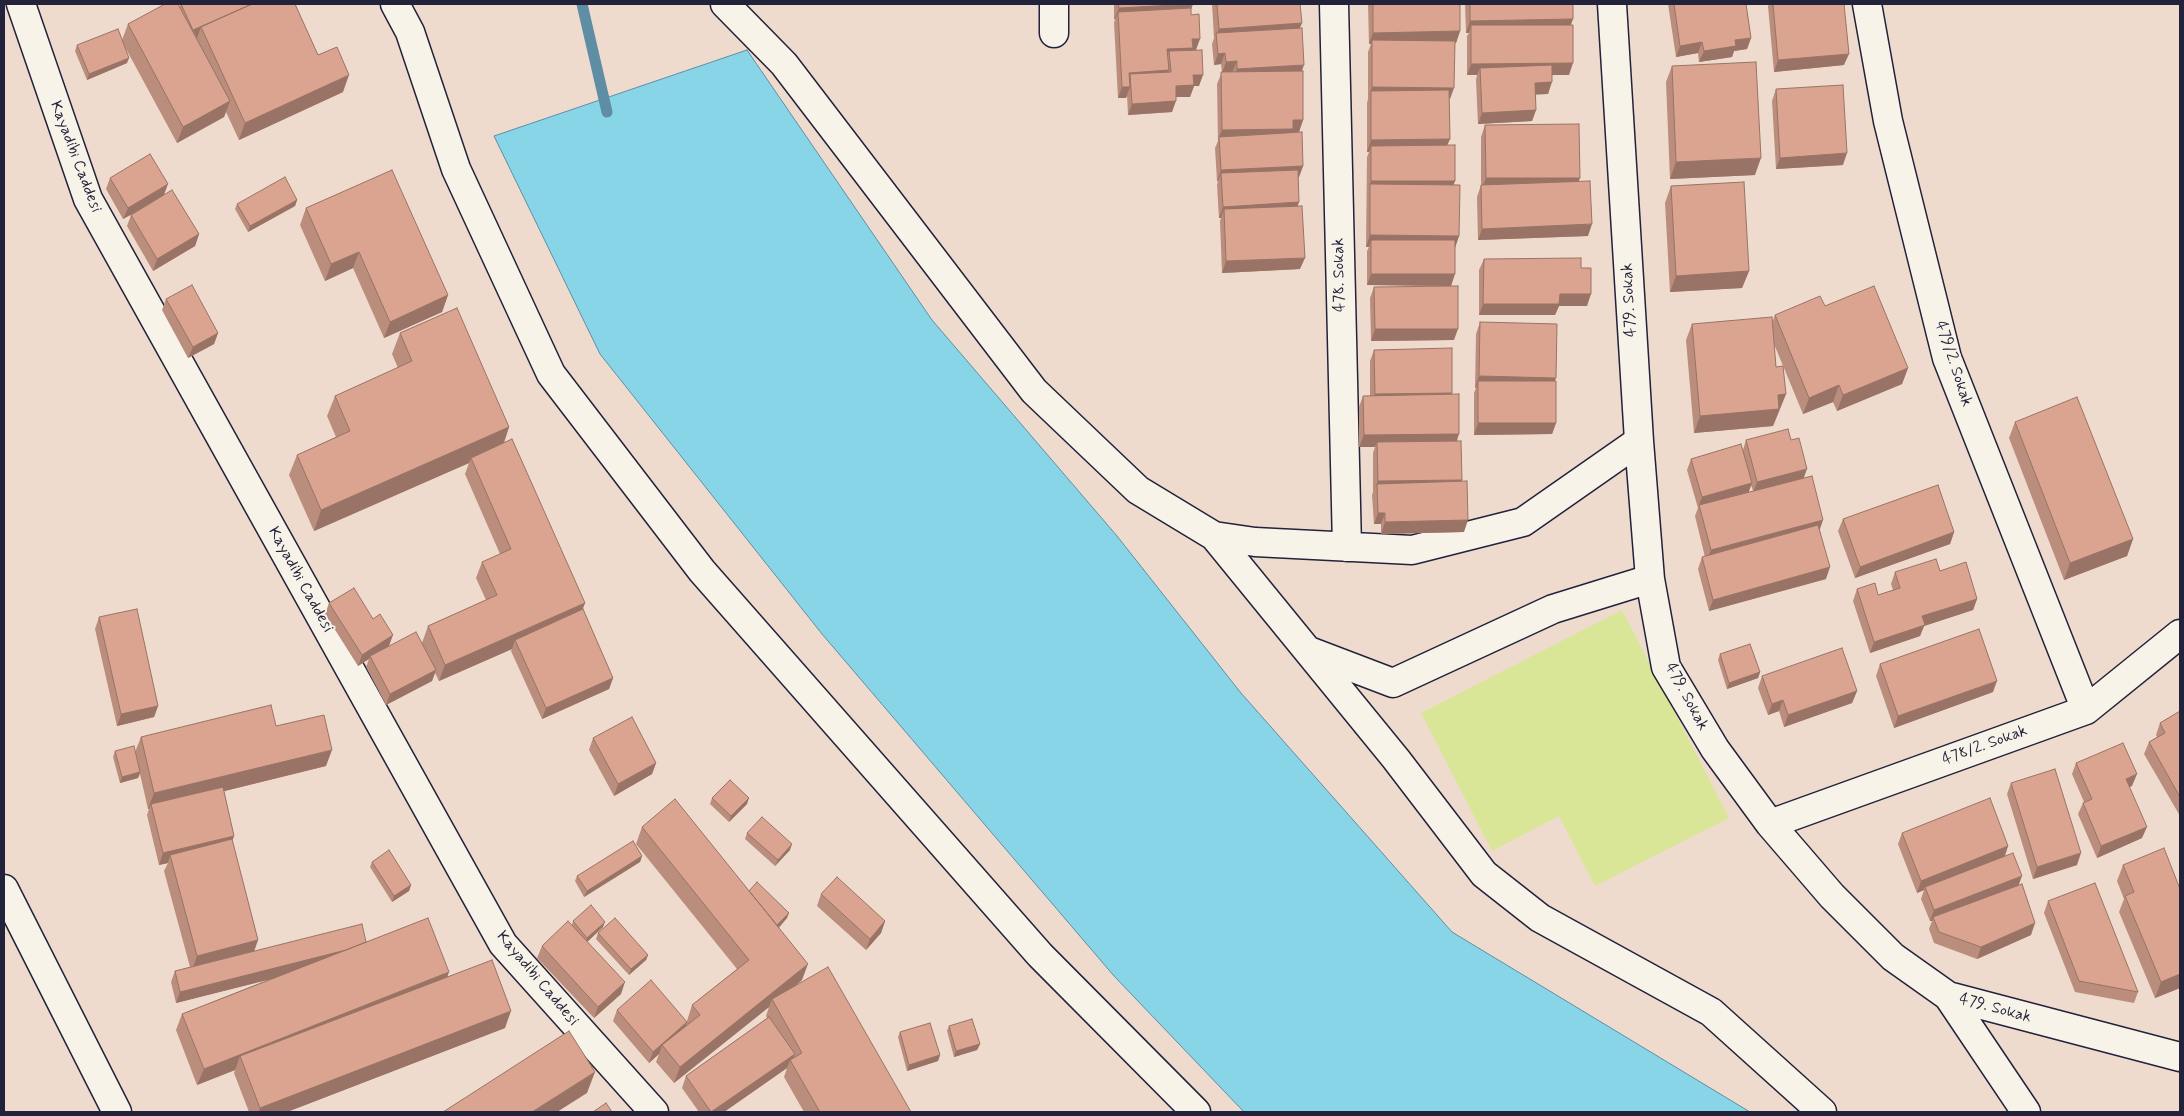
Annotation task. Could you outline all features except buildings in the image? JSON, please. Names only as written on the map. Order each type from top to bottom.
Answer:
[{"type":"street","name":"Kayadibi Caddesi","points":[[21,4],[88,200],[503,944],[654,1112]]},
{"type":"street","points":[[395,4],[410,32],[456,169],[551,374],[702,571],[1040,955],[1196,1112]]},
{"type":"street","points":[[725,4],[784,64],[1034,391],[1138,490],[1214,536],[1396,759],[1484,874],[1540,918],[1711,1012],[1822,1112]]},
{"type":"street","points":[[1054,4],[1054,33]]},
{"type":"street","name":"478. Sokak","points":[[1334,4],[1347,547]]},
{"type":"street","name":"479. Sokak","points":[[1612,4],[1638,441],[1650,579],[1666,667],[1715,749],[1770,824],[1832,896],[1893,957],[1948,996],[2180,1057]]},
{"type":"street","name":"479/2. Sokak","points":[[1867,4],[1888,121],[1948,358],[2086,710]]},
{"type":"street","points":[[1214,536],[1255,542],[1412,550],[1523,522],[1638,441]]},
{"type":"street","points":[[1308,651],[1393,684],[1553,609],[1650,579]]},
{"type":"street","name":"478/2. Sokak","points":[[1770,824],[2086,710],[2180,634]]},
{"type":"street","points":[[4,889],[117,1112]]},
{"type":"street","points":[[1948,996],[2026,1112]]},
{"type":"green space","points":[[1622,610],[1729,818],[1595,886],[1559,816],[1492,851],[1421,713]]},
{"type":"water","points":[[747,50],[932,320],[1117,536],[1241,693],[1452,932],[1750,1112],[1244,1112],[1114,976],[822,634],[600,354],[494,136]]},
{"type":"waterway","points":[[582,4],[607,112]]}]
